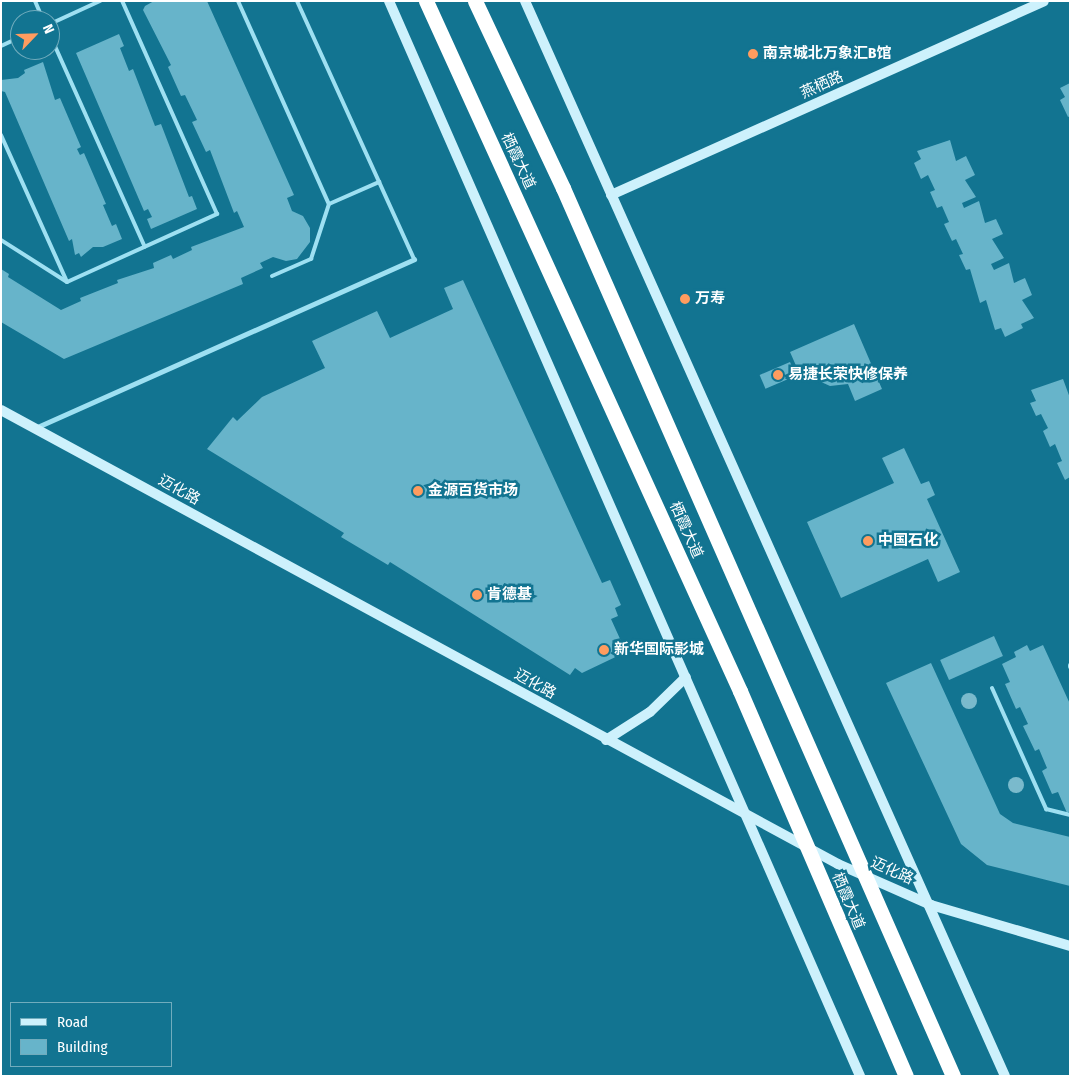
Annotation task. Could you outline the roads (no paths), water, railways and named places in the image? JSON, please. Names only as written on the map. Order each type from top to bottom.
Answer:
[{"type":"highway","name":"栖霞大道","points":[[426,1],[740,691],[906,1076]]},
{"type":"highway","name":"栖霞大道","points":[[475,1],[563,188],[953,1076]]},
{"type":"main road","points":[[389,1],[860,1076]]},
{"type":"main road","points":[[525,1],[1006,1076]]},
{"type":"main road","name":"燕栖路","points":[[611,195],[1044,1]]},
{"type":"main road","name":"迈化路","points":[[1,410],[606,740],[838,864],[931,905],[1070,946]]},
{"type":"main road","points":[[606,740],[650,712],[686,678]]},
{"type":"street","points":[[34,429],[414,260]]},
{"type":"lane","points":[[60,19],[100,1]]},
{"type":"lane","points":[[68,282],[217,214],[122,1]]},
{"type":"lane","points":[[238,1],[329,204],[311,259],[272,276]]},
{"type":"lane","points":[[297,1],[414,260]]},
{"type":"lane","points":[[60,57],[145,247]]},
{"type":"lane","points":[[1,135],[68,282]]},
{"type":"lane","points":[[329,204],[379,182]]},
{"type":"lane","points":[[1,240],[68,282]]},
{"type":"lane","points":[[992,688],[1046,809],[1070,815]]},
{"type":"place","name":"南京城北万象汇B馆","points":[[753,54]]},
{"type":"place","name":"万寿","points":[[685,299]]},
{"type":"place","name":"易捷长荣快修保养","points":[[778,375]]},
{"type":"place","name":"金源百货市场","points":[[418,491]]},
{"type":"place","name":"中国石化","points":[[868,541]]},
{"type":"place","name":"肯德基","points":[[477,595]]},
{"type":"place","name":"新华国际影城","points":[[604,650]]}]
